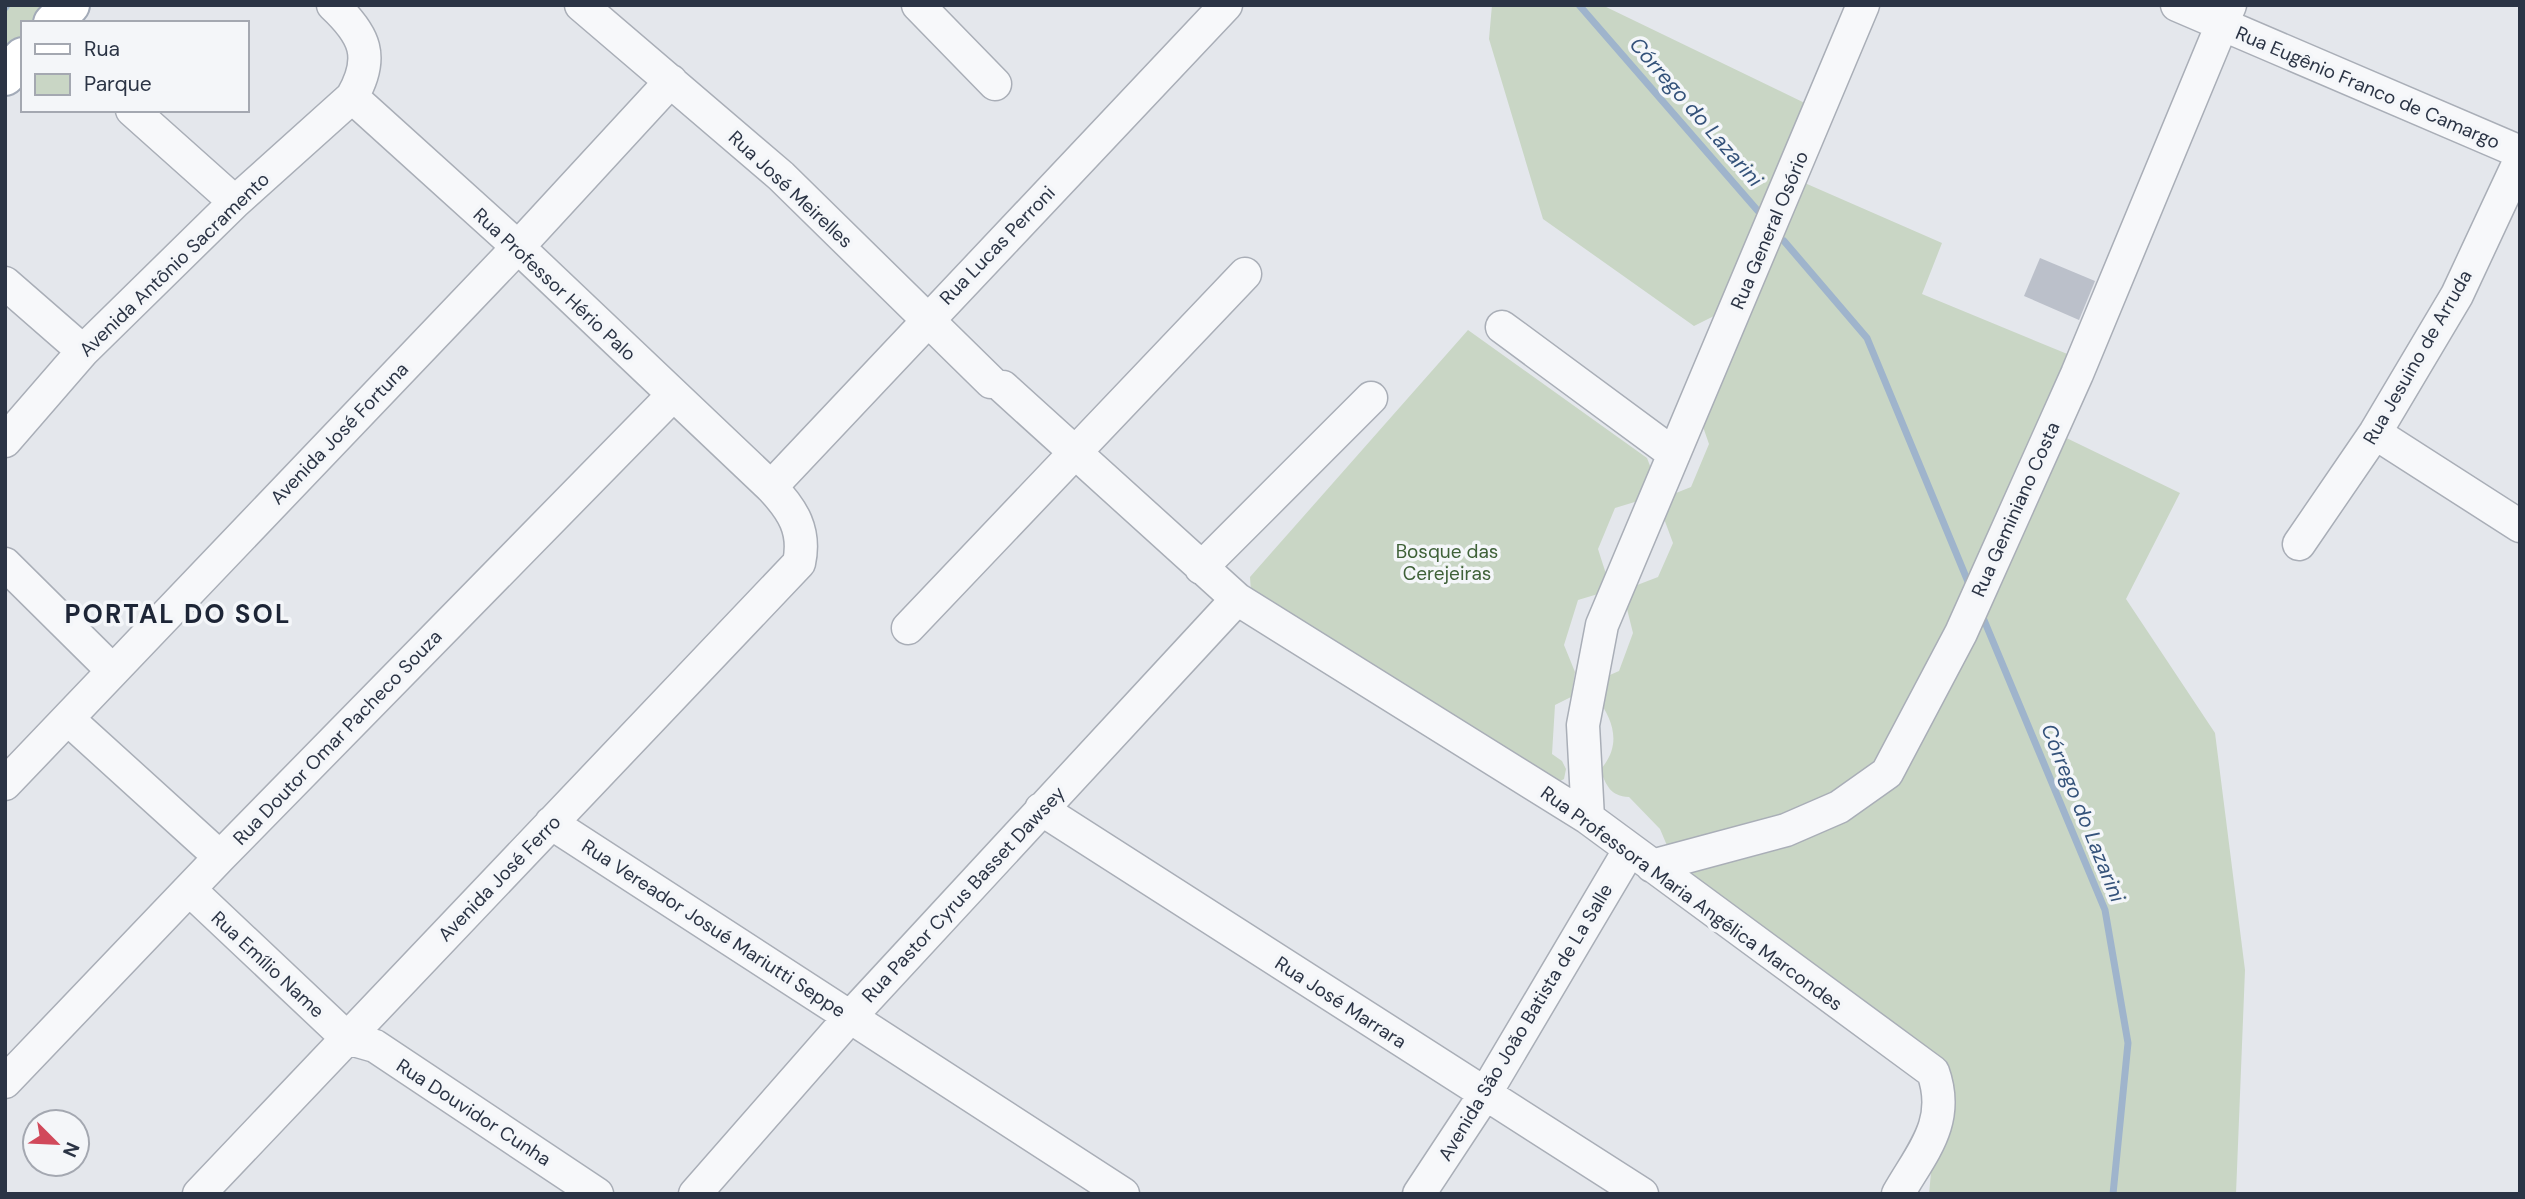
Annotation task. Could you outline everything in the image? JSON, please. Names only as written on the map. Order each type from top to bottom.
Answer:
[{"type":"main road","points":[[56,21],[70,5]]},
{"type":"main road","points":[[5,76],[21,59]]},
{"type":"street","points":[[333,5],[357,31],[363,45],[363,77],[352,97]]},
{"type":"street","name":"Rua José Meirelles","points":[[581,5],[781,176],[997,384],[1077,451]]},
{"type":"street","points":[[918,5],[995,84]]},
{"type":"street","name":"Rua Lucas Perroni","points":[[771,487],[927,318],[1226,5]]},
{"type":"street","name":"Rua General Osório","points":[[1588,818],[1583,725],[1602,625],[1863,5]]},
{"type":"street","name":"Rua Eugênio Franco de Camargo","points":[[2177,5],[2226,15],[2520,152]]},
{"type":"street","name":"Rua Geminiano Costa","points":[[1641,857],[1786,830],[1839,807],[1887,773],[1961,633],[2077,374],[2226,15]]},
{"type":"street","name":"Avenida José Fortuna","points":[[5,784],[517,247],[671,81]]},
{"type":"street","name":"Avenida Antônio Sacramento","points":[[5,441],[83,351],[235,202],[352,97]]},
{"type":"street","name":"Rua Professor Hério Palo","points":[[352,97],[517,247],[771,487],[795,516],[803,545],[800,564]]},
{"type":"street","points":[[134,112],[235,202]]},
{"type":"street","name":"Rua Jesuino de Arruda","points":[[2299,544],[2375,433],[2457,295],[2520,160]]},
{"type":"street","points":[[908,628],[1245,274]]},
{"type":"street","points":[[5,283],[83,351]]},
{"type":"street","points":[[1502,327],[1674,454]]},
{"type":"street","name":"Rua Doutor Omar Pacheco Souza","points":[[5,1082],[220,857],[673,395]]},
{"type":"street","points":[[1201,568],[1371,398]]},
{"type":"street","points":[[2375,433],[2520,526]]},
{"type":"street","name":"Rua Professora Maria Angélica Marcondes","points":[[1077,451],[1237,599],[1588,818],[1933,1072],[1941,1109],[1933,1132],[1898,1194]]},
{"type":"street","points":[[5,564],[112,670]]},
{"type":"street","name":"Avenida José Ferro","points":[[199,1194],[800,564]]},
{"type":"street","name":"Rua Pastor Cyrus Basset Dawsey","points":[[695,1194],[851,1016],[1237,599]]},
{"type":"street","points":[[68,719],[220,857]]},
{"type":"street","name":"Rua José Marrara","points":[[1041,809],[1642,1194]]},
{"type":"street","name":"Rua Vereador Josué Mariutti Seppe","points":[[551,823],[1123,1194]]},
{"type":"street","name":"Avenida São João Batista de La Salle","points":[[1419,1194],[1641,857]]},
{"type":"street","name":"Rua Emílio Name","points":[[190,890],[347,1038]]},
{"type":"street","name":"Rua Douvidor Cunha","points":[[347,1038],[375,1046],[597,1194]]},
{"type":"green space","points":[[5,5],[55,5],[41,21],[21,21],[21,43],[5,60]]},
{"type":"green space","points":[[1492,5],[1602,5],[1815,108],[1726,310],[1694,326],[1543,219],[1489,39]]},
{"type":"green space","points":[[1791,177],[1942,243],[1922,294],[2082,360],[2052,431],[2180,493],[2126,599],[2215,733],[2245,970],[2236,1194],[1929,1194],[1939,1087],[1661,881],[1724,862],[1687,870],[1671,855],[1660,829],[1629,797],[1613,792],[1602,776],[1600,770],[1611,752],[1613,734],[1608,716],[1597,698],[1603,678],[1619,671],[1633,633],[1626,605],[1632,587],[1658,577],[1673,543],[1663,516],[1666,497],[1691,487],[1709,444],[1702,424]]},
{"type":"green space","name":"Bosque das Cerejeiras","points":[[1468,330],[1647,458],[1652,471],[1638,501],[1615,508],[1598,549],[1606,574],[1598,594],[1578,600],[1564,645],[1575,672],[1571,697],[1555,705],[1552,754],[1562,761],[1566,769],[1564,779],[1549,787],[1251,592],[1250,577]]},
{"type":"building","points":[[2040,258],[2095,281],[2079,320],[2024,296]]},
{"type":"waterway","name":"Córrego do Lazarini","points":[[1579,5],[1758,211]]},
{"type":"waterway","name":"Córrego do Lazarini","points":[[1784,241],[1867,338],[1971,589]]},
{"type":"waterway","name":"Córrego do Lazarini","points":[[1984,620],[2105,910],[2128,1043],[2113,1194]]},
{"type":"district","name":"PORTAL DO SOL","points":[[178,614]]}]
